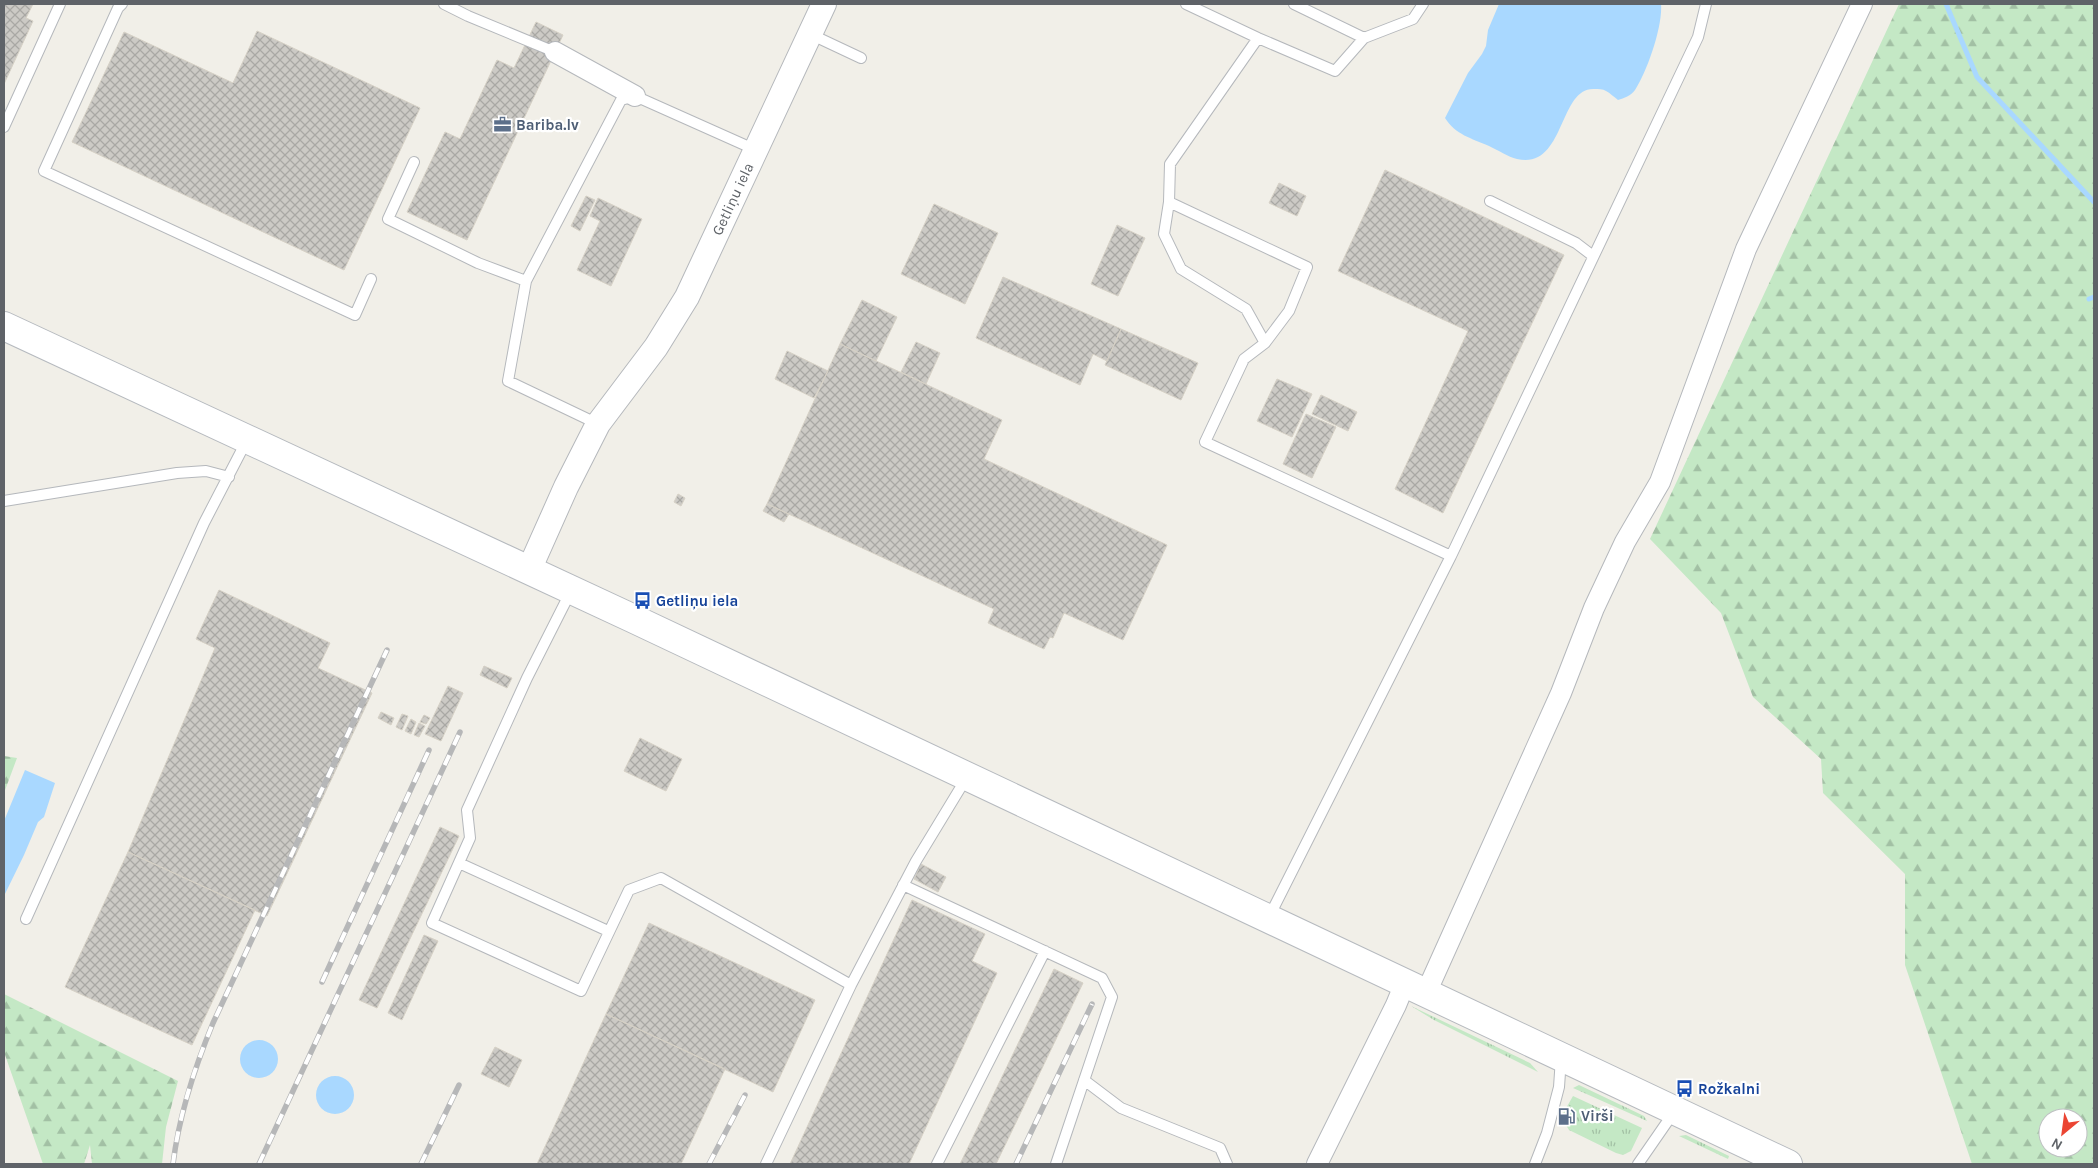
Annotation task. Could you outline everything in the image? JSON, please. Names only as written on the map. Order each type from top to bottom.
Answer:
[{"type":"main road","points":[[4,326],[529,570],[1788,1164]]},
{"type":"street","name":"Getliņu iela","points":[[529,570],[566,487],[598,424],[656,347],[687,296],[824,4]]},
{"type":"street","points":[[1317,1164],[1396,1005],[1416,988],[1561,693],[1598,600],[1625,542],[1660,482],[1746,249],[1862,4]]},
{"type":"street","points":[[555,52],[635,96]]},
{"type":"lane","points":[[4,127],[60,4]]},
{"type":"lane","points":[[122,4],[118,8],[44,170],[355,315],[371,279]]},
{"type":"lane","points":[[444,4],[555,52]]},
{"type":"lane","points":[[1186,4],[1335,71],[1364,38],[1413,19],[1424,4]]},
{"type":"lane","points":[[1294,4],[1364,38]]},
{"type":"lane","points":[[1269,918],[1451,556],[1698,37],[1706,4]]},
{"type":"lane","points":[[810,34],[861,58]]},
{"type":"lane","points":[[1258,38],[1170,164],[1169,202],[1164,234],[1181,269],[1246,309],[1264,342]]},
{"type":"lane","points":[[598,424],[508,381],[526,281],[621,100],[635,96],[756,150]]},
{"type":"lane","points":[[414,162],[388,219],[478,263],[526,281]]},
{"type":"lane","points":[[1490,201],[1576,243],[1593,256]]},
{"type":"lane","points":[[1169,202],[1306,267],[1289,311],[1264,342],[1244,358],[1204,442],[1451,556]]},
{"type":"lane","points":[[26,919],[204,522],[247,440]]},
{"type":"lane","points":[[4,501],[177,473],[206,472],[228,476]]},
{"type":"lane","points":[[571,590],[527,678],[467,810],[470,838],[432,923],[581,991],[629,890],[661,878],[851,985]]},
{"type":"lane","points":[[766,1164],[851,985],[932,832],[967,777]]},
{"type":"lane","points":[[459,862],[608,931]]},
{"type":"lane","points":[[903,885],[1102,978],[1112,997],[1056,1164]]},
{"type":"lane","points":[[937,1164],[1045,951]]},
{"type":"lane","points":[[1535,1164],[1547,1133],[1560,1087],[1561,1057]]},
{"type":"lane","points":[[1084,1080],[1121,1108],[1220,1148],[1227,1164]]},
{"type":"lane","points":[[1638,1164],[1675,1111]]},
{"type":"green space","points":[[1899,4],[2094,4],[2094,1164],[1972,1164],[1905,965],[1905,874],[1823,793],[1821,759],[1753,697],[1721,613],[1650,539]]},
{"type":"green space","points":[[4,756],[17,758],[4,793]]},
{"type":"green space","points":[[4,994],[178,1081],[166,1127],[162,1164],[92,1164],[90,1145],[84,1164],[43,1164],[4,1052]]},
{"type":"green space","points":[[1411,1006],[1530,1063],[1538,1072],[1434,1020]]},
{"type":"green space","points":[[1579,1085],[1644,1116],[1647,1121],[1573,1088]]},
{"type":"green space","points":[[1573,1096],[1642,1128],[1631,1151],[1623,1155],[1616,1153],[1569,1130],[1561,1117]]},
{"type":"green space","points":[[1686,1135],[1729,1156],[1728,1159],[1679,1136]]},
{"type":"water","points":[[1499,4],[1661,4],[1661,13],[1657,36],[1649,61],[1640,82],[1633,92],[1618,100],[1602,89],[1583,92],[1574,100],[1553,141],[1545,152],[1533,159],[1517,159],[1464,135],[1449,124],[1445,118],[1468,73],[1486,46],[1488,30]]},
{"type":"water","points":[[25,770],[55,783],[44,817],[38,822],[4,896],[4,821]]},
{"type":"water","points":[[259,1040],[266,1041],[272,1046],[277,1052],[277,1066],[272,1072],[266,1077],[259,1078],[252,1077],[246,1072],[241,1066],[240,1059],[241,1052],[246,1046],[252,1041]]},
{"type":"water","points":[[335,1076],[342,1077],[348,1082],[353,1088],[353,1102],[348,1108],[342,1113],[335,1114],[328,1113],[322,1108],[317,1102],[316,1095],[317,1088],[322,1082],[328,1077]]},
{"type":"building","points":[[4,4],[33,4],[26,18],[33,21],[4,84]]},
{"type":"building","points":[[536,22],[563,35],[467,240],[407,212],[445,132],[460,139],[497,60],[514,68]]},
{"type":"building","points":[[257,31],[420,108],[344,270],[72,142],[124,32],[233,83]]},
{"type":"building","points":[[1385,170],[1564,255],[1443,513],[1395,489],[1468,331],[1338,271]]},
{"type":"building","points":[[1279,183],[1306,196],[1297,216],[1269,203]]},
{"type":"building","points":[[586,196],[595,200],[580,231],[571,226]]},
{"type":"building","points":[[598,198],[642,219],[611,286],[577,270],[600,221],[590,216]]},
{"type":"building","points":[[934,204],[998,233],[965,304],[901,274]]},
{"type":"building","points":[[1117,225],[1145,238],[1118,296],[1091,284]]},
{"type":"building","points":[[1003,277],[1121,329],[1107,361],[1093,354],[1080,385],[976,338]]},
{"type":"building","points":[[862,300],[897,317],[876,361],[840,344]]},
{"type":"building","points":[[1121,329],[1198,363],[1181,400],[1105,365]]},
{"type":"building","points":[[916,342],[940,353],[926,384],[901,372]]},
{"type":"building","points":[[840,344],[1002,420],[984,459],[1167,545],[1123,640],[1064,613],[1053,638],[1050,637],[1044,649],[988,623],[994,609],[767,504]]},
{"type":"building","points":[[787,351],[828,371],[814,398],[775,379]]},
{"type":"building","points":[[1277,379],[1312,394],[1292,437],[1257,421]]},
{"type":"building","points":[[1321,395],[1357,412],[1348,431],[1312,414]]},
{"type":"building","points":[[1306,414],[1336,427],[1312,478],[1283,464]]},
{"type":"building","points":[[678,494],[685,498],[681,506],[674,502]]},
{"type":"building","points":[[767,504],[789,514],[784,522],[763,511]]},
{"type":"building","points":[[219,590],[330,643],[318,668],[372,693],[267,916],[128,852],[215,648],[196,639]]},
{"type":"building","points":[[484,666],[512,678],[507,688],[480,675]]},
{"type":"building","points":[[448,686],[463,693],[441,741],[425,734]]},
{"type":"building","points":[[381,712],[394,718],[391,725],[378,718]]},
{"type":"building","points":[[402,714],[408,716],[402,730],[396,727]]},
{"type":"building","points":[[424,715],[430,718],[426,724],[420,722]]},
{"type":"building","points":[[411,719],[416,722],[411,734],[405,731]]},
{"type":"building","points":[[419,723],[425,726],[419,737],[414,735]]},
{"type":"building","points":[[640,738],[682,759],[666,791],[624,771]]},
{"type":"building","points":[[440,827],[459,836],[377,1008],[359,1000]]},
{"type":"building","points":[[128,852],[255,910],[192,1045],[65,987]]},
{"type":"building","points":[[921,864],[946,877],[938,892],[914,879]]},
{"type":"building","points":[[912,900],[985,934],[972,961],[997,973],[909,1164],[790,1164]]},
{"type":"building","points":[[649,923],[815,1000],[773,1092],[606,1014]]},
{"type":"building","points":[[424,935],[438,941],[402,1020],[388,1013]]},
{"type":"building","points":[[1054,969],[1083,983],[996,1164],[960,1164]]},
{"type":"building","points":[[606,1014],[725,1069],[681,1164],[537,1164]]},
{"type":"building","points":[[495,1047],[522,1060],[509,1087],[481,1074]]},
{"type":"waterway","points":[[1946,4],[1977,77],[2094,202]]},
{"type":"waterway","points":[[2089,299],[2094,297]]},
{"type":"railway","points":[[173,1164],[188,1092],[213,1023],[387,650]]},
{"type":"railway","points":[[259,1164],[460,732]]},
{"type":"railway","points":[[322,982],[429,750]]},
{"type":"railway","points":[[1016,1164],[1092,1004]]},
{"type":"railway","points":[[421,1164],[459,1085]]},
{"type":"railway","points":[[709,1164],[745,1095]]},
{"type":"place","name":"Bariba.lv","points":[[502,125]]},
{"type":"place","name":"Getliņu iela","points":[[642,601]]},
{"type":"place","name":"Rožkalni","points":[[1684,1089]]},
{"type":"place","name":"Virši","points":[[1567,1116]]}]
